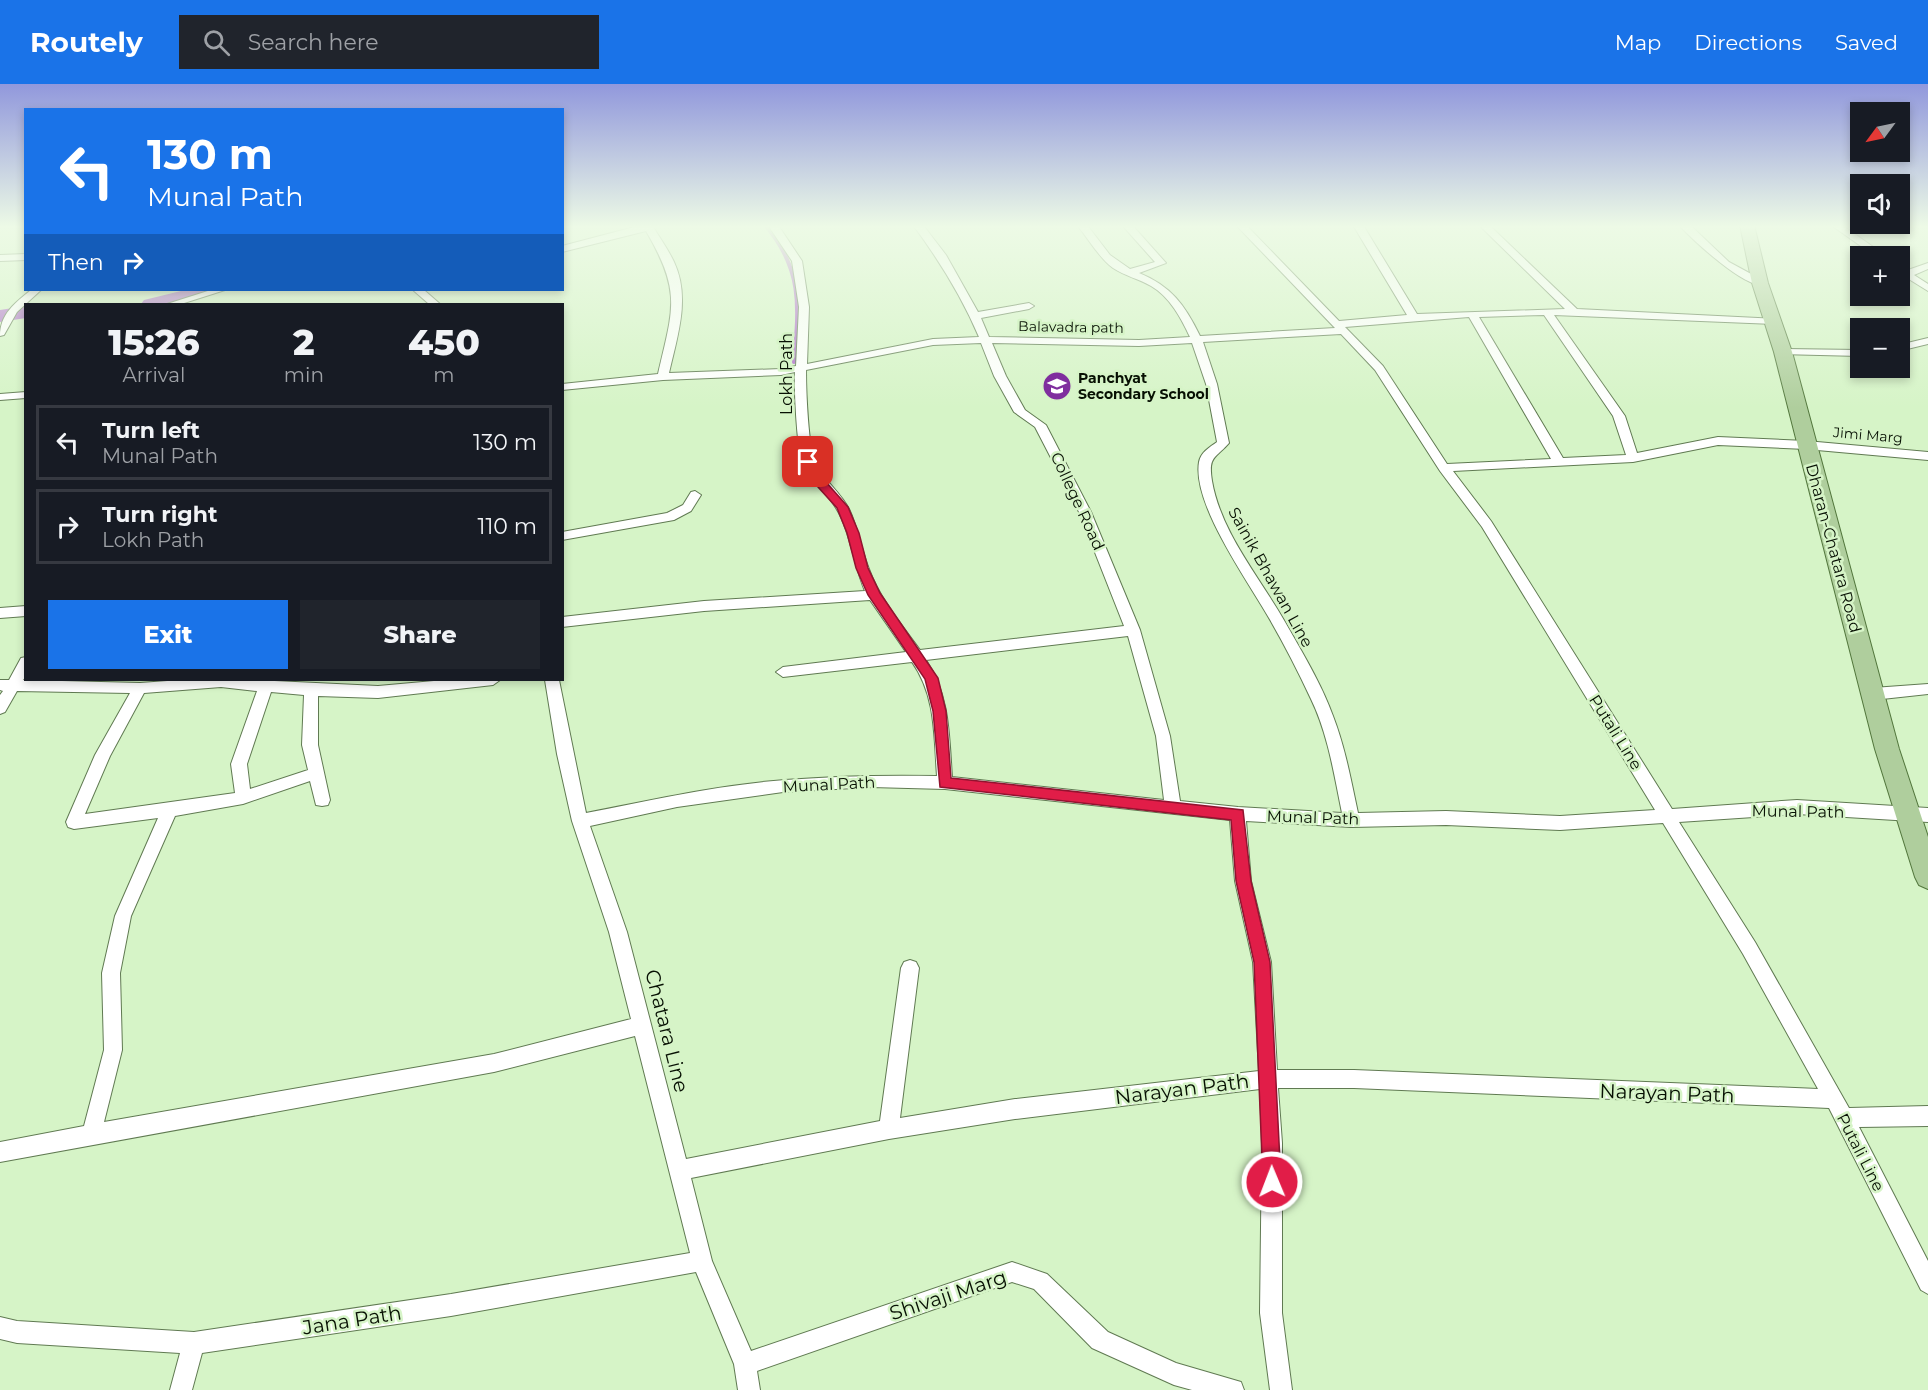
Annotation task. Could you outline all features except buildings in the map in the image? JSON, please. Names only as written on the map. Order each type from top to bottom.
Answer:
[{"type":"main road","name":"Dharan-Chatara Road","points":[[1761,286],[1784,352],[1806,445],[1873,694],[1917,814],[1928,877]]},
{"type":"street","points":[[663,377],[679,302],[676,286]]},
{"type":"street","name":"Lokh Path","points":[[801,286],[804,307],[800,369],[808,462],[822,484],[842,507],[853,533],[862,568],[874,595],[931,678],[940,711],[945,783]]},
{"type":"street","name":"College Road","points":[[958,286],[975,316],[1000,376],[1020,412],[1040,425],[1070,480],[1133,630],[1163,736],[1173,808]]},
{"type":"street","name":"Sainik Bhawan Line","points":[[1159,286],[1180,308],[1208,372],[1220,415],[1223,443],[1208,455],[1205,463],[1210,496],[1232,547],[1274,616],[1320,702],[1337,752],[1351,819]]},
{"type":"street","name":"Putali Line","points":[[1300,286],[1342,327],[1379,368],[1444,468],[1487,524],[1749,948],[1834,1099],[1928,1283]]},
{"type":"street","points":[[1395,286],[1414,318]]},
{"type":"street","points":[[1547,286],[1574,312]]},
{"type":"street","points":[[0,333],[7,315],[35,291]]},
{"type":"street","points":[[175,303],[217,291]]},
{"type":"street","points":[[975,316],[1029,306]]},
{"type":"street","name":"Balavadra path","points":[[564,387],[663,377],[746,375],[800,369],[933,342],[986,340],[1083,343],[1195,340],[1414,318],[1547,312],[1647,314],[1774,321]]},
{"type":"street","points":[[1547,312],[1619,416],[1633,458]]},
{"type":"street","points":[[1472,314],[1560,463]]},
{"type":"street","points":[[7,315],[24,316]]},
{"type":"street","points":[[1910,345],[1928,341]]},
{"type":"street","points":[[1784,352],[1850,353]]},
{"type":"street","points":[[0,398],[24,395]]},
{"type":"street","name":"Jimi Marg","points":[[1444,468],[1633,458],[1718,441],[1806,445],[1928,456]]},
{"type":"street","points":[[564,536],[670,517],[687,508],[695,495]]},
{"type":"street","points":[[564,622],[716,604],[874,595]]},
{"type":"street","points":[[0,613],[24,611]]},
{"type":"street","points":[[783,672],[1133,630]]},
{"type":"street","points":[[0,708],[6,686],[24,664]]},
{"type":"street","points":[[6,686],[140,688],[221,682],[312,690],[378,692],[483,681]]},
{"type":"street","name":"Chatara Line","points":[[552,681],[580,821],[618,932],[702,1261],[746,1364],[749,1390]]},
{"type":"street","points":[[243,798],[239,764],[266,686]]},
{"type":"street","points":[[140,688],[103,755],[74,822],[243,798],[316,773]]},
{"type":"street","points":[[312,690],[310,745],[322,800]]},
{"type":"street","points":[[1873,694],[1928,690]]},
{"type":"street","name":"Munal Path","points":[[580,821],[677,801],[783,786],[871,781],[945,783],[1238,814],[1351,819],[1446,819],[1560,823],[1797,807],[1917,814]]},
{"type":"street","points":[[91,1134],[113,1050],[111,973],[123,916],[170,810]]},
{"type":"street","points":[[1238,814],[1243,881],[1262,962],[1272,1143],[1271,1313],[1281,1390]]},
{"type":"street","points":[[889,1129],[910,968]]},
{"type":"street","points":[[0,1152],[494,1063],[643,1026]]},
{"type":"street","name":"Narayan Path","points":[[679,1170],[889,1129],[1015,1109],[1267,1079],[1354,1079],[1834,1099]]},
{"type":"street","points":[[1843,1118],[1928,1116]]},
{"type":"street","name":"Jana Path","points":[[0,1328],[16,1332],[194,1343],[451,1305],[702,1261]]},
{"type":"street","name":"Shivaji Marg","points":[[746,1364],[1012,1272],[1040,1281],[1100,1340],[1174,1374],[1233,1390]]},
{"type":"street","points":[[181,1390],[194,1343]]},
{"type":"waterway","points":[[794,362],[797,324],[795,286]]},
{"type":"waterway","points":[[155,303],[204,291]]},
{"type":"waterway","points":[[0,316],[24,312]]},
{"type":"place","name":"Panchyat Secondary School","points":[[1057,386]]},
{"type":"route","points":[[808,462],[822,484],[842,507],[853,533],[862,568],[874,595],[931,678],[940,711],[945,783],[1238,814],[1243,881],[1262,962],[1272,1182]]}]
